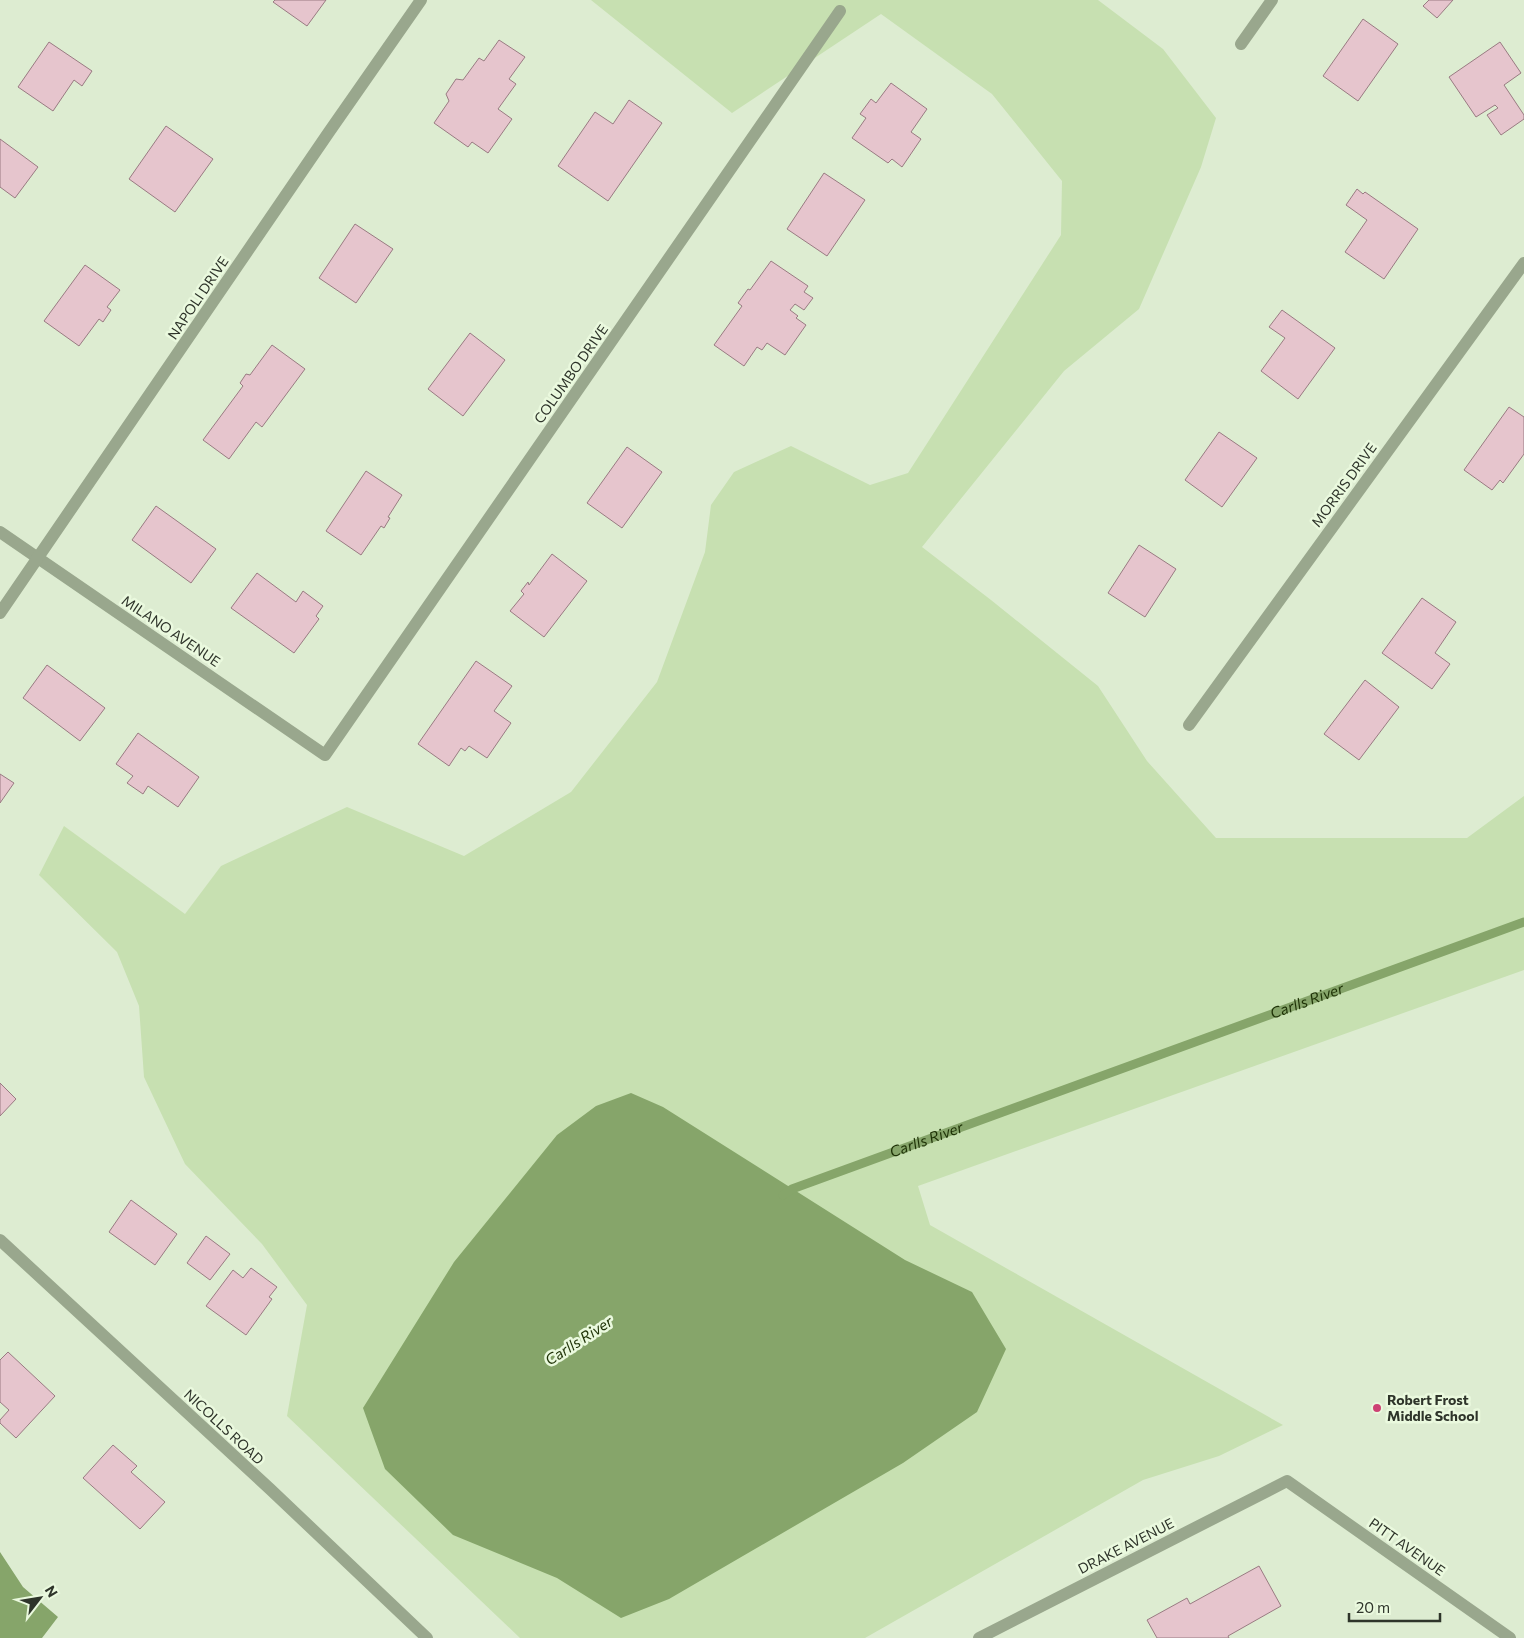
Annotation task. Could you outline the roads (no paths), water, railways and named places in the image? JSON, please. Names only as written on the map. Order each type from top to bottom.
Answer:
[{"type":"street","name":"NAPOLI DRIVE","points":[[0,613],[421,0]]},
{"type":"street","points":[[1241,44],[1272,0]]},
{"type":"street","name":"COLUMBO DRIVE","points":[[325,755],[840,11]]},
{"type":"street","name":"MORRIS DRIVE","points":[[1189,725],[1524,263]]},
{"type":"street","name":"MILANO AVENUE","points":[[0,532],[325,755]]},
{"type":"street","name":"NICOLLS ROAD","points":[[0,1240],[270,1489],[427,1638]]},
{"type":"street","name":"DRAKE AVENUE","points":[[979,1638],[1287,1481]]},
{"type":"street","name":"PITT AVENUE","points":[[1287,1481],[1510,1638]]},
{"type":"water","points":[[631,1093],[663,1107],[905,1260],[972,1292],[1006,1349],[977,1412],[903,1463],[669,1599],[621,1618],[557,1578],[453,1535],[385,1469],[363,1408],[454,1262],[557,1135],[596,1106]]},
{"type":"water","points":[[0,1552],[23,1587],[58,1617],[42,1638],[0,1638]]},
{"type":"waterway","name":"Carlls River","points":[[783,1195],[792,1189],[1524,922]]},
{"type":"place","name":"Robert Frost Middle School","points":[[1377,1408]]}]
